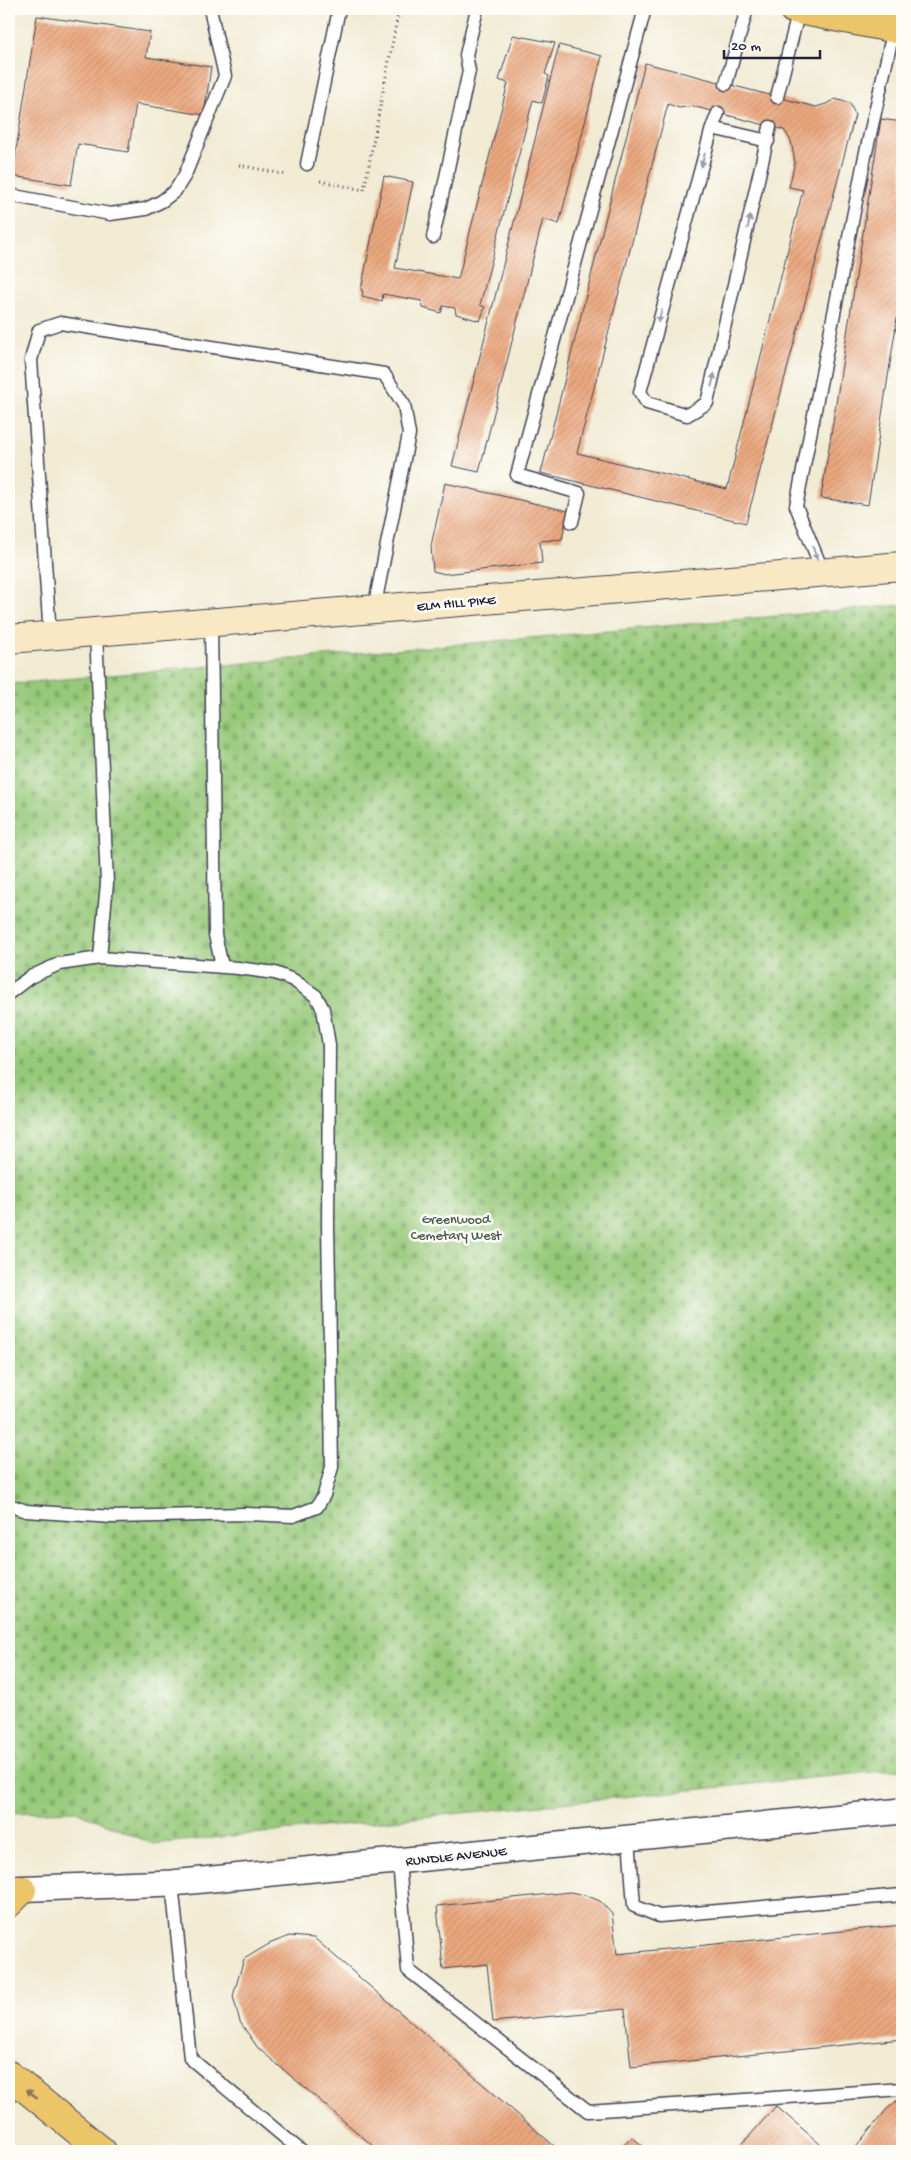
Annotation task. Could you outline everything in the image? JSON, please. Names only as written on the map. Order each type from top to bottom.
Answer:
[{"type":"main road","points":[[796,9],[890,26]]},
{"type":"main road","name":"ELM HILL PIKE","points":[[9,639],[902,566]]},
{"type":"main road","points":[[9,2075],[102,2151]]},
{"type":"street","name":"RUNDLE AVENUE","points":[[13,1894],[172,1882],[902,1811]]},
{"type":"lane","points":[[9,195],[110,214],[146,209],[162,201],[175,191],[185,175],[225,76],[210,9]]},
{"type":"lane","points":[[307,164],[339,9]]},
{"type":"lane","points":[[433,237],[470,71],[466,55],[477,9]]},
{"type":"lane","points":[[572,522],[579,493],[517,475],[645,9]]},
{"type":"lane","points":[[726,84],[748,9]]},
{"type":"lane","points":[[777,97],[796,9]]},
{"type":"lane","points":[[823,572],[796,506],[890,26]]},
{"type":"lane","points":[[718,113],[712,128],[640,392],[647,403],[687,415],[707,403],[770,127]]},
{"type":"lane","points":[[712,128],[768,141]]},
{"type":"lane","points":[[50,635],[31,360],[39,330],[60,322],[384,374],[404,406],[409,434],[374,609]]},
{"type":"lane","points":[[211,622],[215,935],[222,966]]},
{"type":"lane","points":[[96,632],[107,883],[100,958]]},
{"type":"lane","points":[[9,993],[30,977],[59,964],[100,958],[222,966],[276,973],[293,980],[316,996],[323,1009],[329,1044],[328,1224],[332,1467],[324,1495],[317,1507],[293,1516],[246,1514],[112,1517],[26,1511],[9,1505]]},
{"type":"lane","points":[[629,1838],[634,1906],[659,1916],[902,1895]]},
{"type":"lane","points":[[399,1860],[408,1970],[588,2112],[902,2088]]},
{"type":"lane","points":[[172,1882],[190,2058],[301,2151]]},
{"type":"path","points":[[316,180],[364,190],[400,9]]},
{"type":"path","points":[[239,166],[297,177]]},
{"type":"green space","name":"Greenwood Cemetary West","points":[[902,605],[902,1769],[153,1844],[76,1811],[9,1813],[9,684]]},
{"type":"building","points":[[37,16],[150,32],[146,57],[211,67],[204,115],[136,104],[128,152],[78,144],[71,185],[12,176]]},
{"type":"building","points":[[513,35],[555,43],[545,74],[549,76],[542,103],[533,100],[480,305],[485,307],[480,321],[456,314],[455,308],[443,306],[441,313],[423,308],[422,301],[383,294],[382,301],[362,296],[363,291],[361,290],[384,176],[413,182],[395,268],[458,279],[508,83],[499,80]]},
{"type":"building","points":[[559,45],[602,56],[559,224],[543,219],[479,472],[452,466]]},
{"type":"building","points":[[645,63],[816,107],[835,99],[850,103],[855,115],[746,523],[541,473]],"holes":[[[668,104],[679,108],[692,106],[784,130],[791,141],[795,162],[789,187],[803,190],[727,489],[577,453]]]},
{"type":"building","points":[[881,119],[902,122],[902,287],[868,505],[821,498]]},
{"type":"building","points":[[445,483],[568,511],[562,539],[540,541],[542,563],[445,574],[433,571],[431,546]]},
{"type":"building","points":[[570,1892],[600,1901],[612,1914],[617,1954],[902,1925],[902,2039],[631,2067],[625,2009],[493,2022],[487,1964],[443,1969],[437,1906]]},
{"type":"building","points":[[289,1936],[314,1938],[560,2151],[379,2151],[258,2048],[240,2022],[233,1996],[244,1959],[269,1944]]},
{"type":"building","points":[[902,2097],[902,2151],[852,2151],[887,2109]]},
{"type":"building","points":[[776,2106],[828,2151],[736,2151]]},
{"type":"building","points":[[632,2137],[649,2151],[619,2151]]}]
